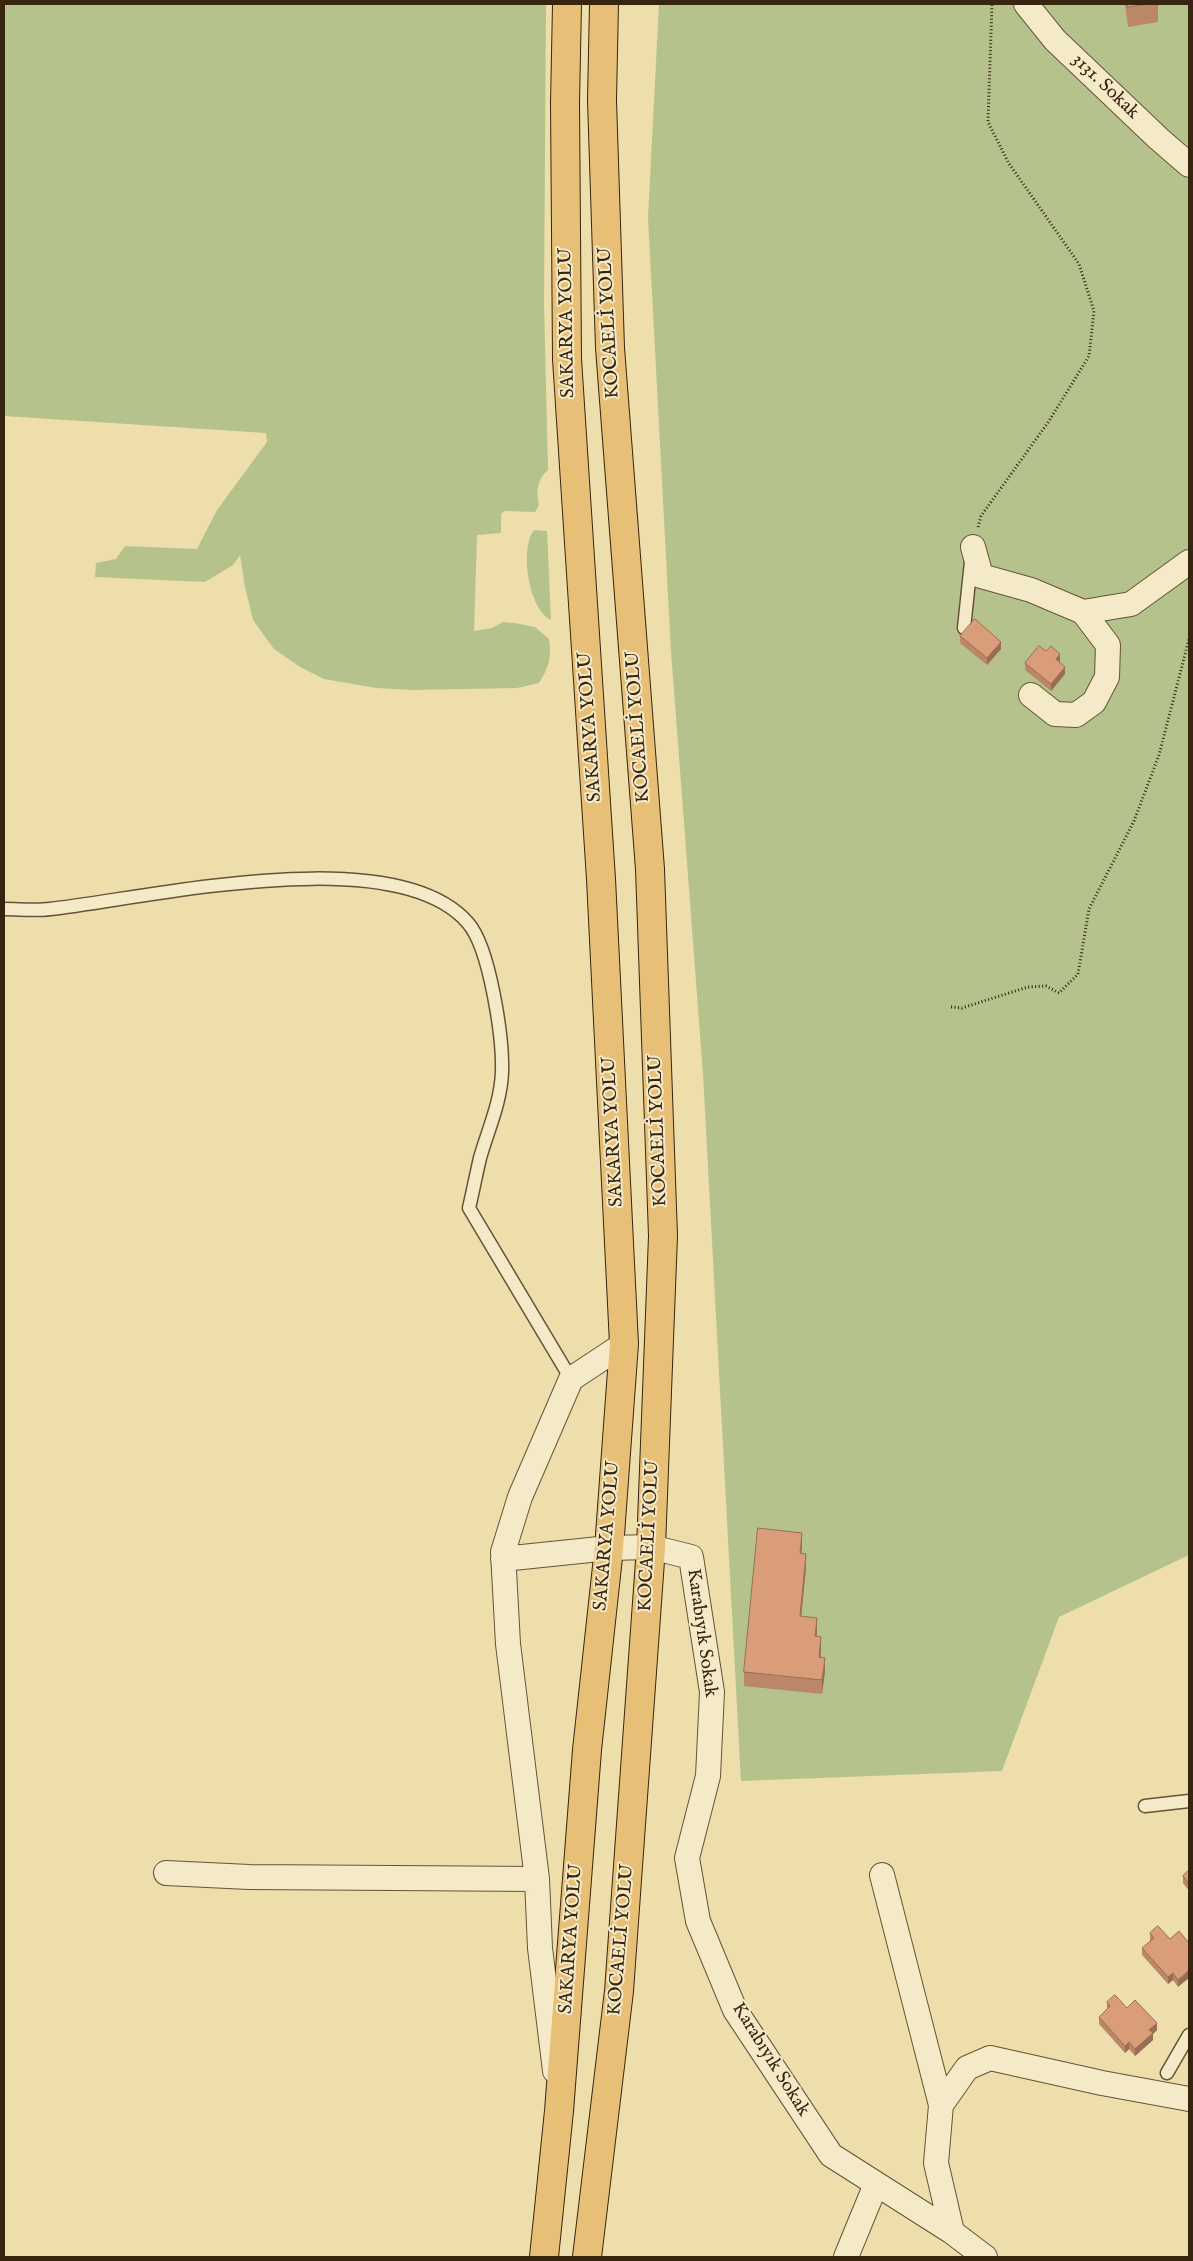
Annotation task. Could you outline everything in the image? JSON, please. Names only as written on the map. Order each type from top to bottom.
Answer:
[{"type":"highway","name":"SAKARYA YOLU","points":[[544,2257],[559,2111],[587,1750],[609,1548],[624,1344],[601,879],[567,359],[565,103],[567,4]]},
{"type":"highway","name":"KOCAELİ YOLU","points":[[587,2257],[619,1991],[651,1547],[662,1226],[650,869],[610,348],[602,100],[604,4]]},
{"type":"street","name":"3131. Sokak","points":[[1026,4],[1055,40],[1189,165]]},
{"type":"street","points":[[973,547],[981,576],[1032,590],[1082,612],[1108,645],[1106,678],[1094,702],[1076,715],[1055,714],[1030,695]]},
{"type":"street","points":[[1082,612],[1131,604],[1189,562]]},
{"type":"street","points":[[559,2111],[540,1948],[537,1879],[508,1644],[503,1552],[520,1497],[571,1379],[624,1344]]},
{"type":"street","points":[[503,1559],[609,1548],[651,1547]]},
{"type":"street","name":"Karabıyık Sokak","points":[[651,1547],[691,1557],[712,1692],[708,1776],[687,1858],[698,1921],[735,2010],[830,2155],[952,2232],[985,2257]]},
{"type":"street","points":[[166,1873],[249,1877],[537,1879]]},
{"type":"street","points":[[882,1875],[941,2105],[936,2163],[952,2232]]},
{"type":"street","points":[[941,2105],[967,2068],[990,2058],[1102,2083],[1189,2099]]},
{"type":"street","points":[[846,2257],[876,2184]]},
{"type":"lane","points":[[964,628],[973,547]]},
{"type":"lane","points":[[4,909],[48,910],[196,889],[306,877],[358,879],[418,890],[449,906],[469,924],[486,960],[496,1004],[502,1072],[494,1114],[480,1160],[469,1208],[571,1379]]},
{"type":"lane","points":[[1145,1806],[1189,1801]]},
{"type":"lane","points":[[1167,2073],[1189,2035]]},
{"type":"path","points":[[973,547],[981,516],[1049,421],[1089,356],[1094,311],[1079,264],[1008,162],[988,122],[992,4]]},
{"type":"path","points":[[951,1007],[962,1008],[1028,987],[1046,986],[1059,993],[1078,974],[1089,908],[1134,821],[1159,754],[1189,639]]},
{"type":"green space","points":[[4,4],[546,4],[544,304],[548,470],[540,482],[538,490],[539,505],[535,512],[504,511],[501,514],[501,533],[477,535],[474,631],[492,628],[503,622],[535,627],[549,639],[550,645],[549,662],[539,683],[517,688],[413,690],[376,688],[324,679],[300,667],[274,649],[253,620],[240,555],[233,565],[205,582],[95,577],[96,563],[116,559],[125,546],[197,549],[217,510],[267,442],[266,433],[4,416]]},
{"type":"green space","points":[[659,4],[1189,4],[1189,1555],[1059,1617],[1002,1771],[741,1781],[703,1074],[671,651],[648,218]]},
{"type":"green space","points":[[534,530],[547,531],[551,620],[543,614],[537,604],[529,578],[527,551]]},
{"type":"building","points":[[1127,4],[1149,4],[1128,7]]},
{"type":"building","points":[[975,619],[1001,642],[987,658],[960,636]]},
{"type":"building","points":[[1039,646],[1046,651],[1051,646],[1060,654],[1056,659],[1065,667],[1051,684],[1025,663]]},
{"type":"building","points":[[758,1528],[802,1533],[800,1553],[806,1554],[800,1616],[817,1618],[815,1636],[821,1637],[819,1657],[825,1658],[822,1680],[744,1672]]},
{"type":"building","points":[[1189,1870],[1189,1884],[1183,1876]]},
{"type":"building","points":[[1158,1926],[1170,1939],[1179,1931],[1189,1943],[1189,1970],[1178,1980],[1173,1973],[1168,1977],[1142,1948],[1154,1938],[1150,1933]]},
{"type":"building","points":[[1115,1995],[1127,2008],[1135,2000],[1157,2023],[1149,2030],[1153,2033],[1135,2049],[1129,2042],[1125,2046],[1099,2017],[1110,2006],[1107,2002]]}]
